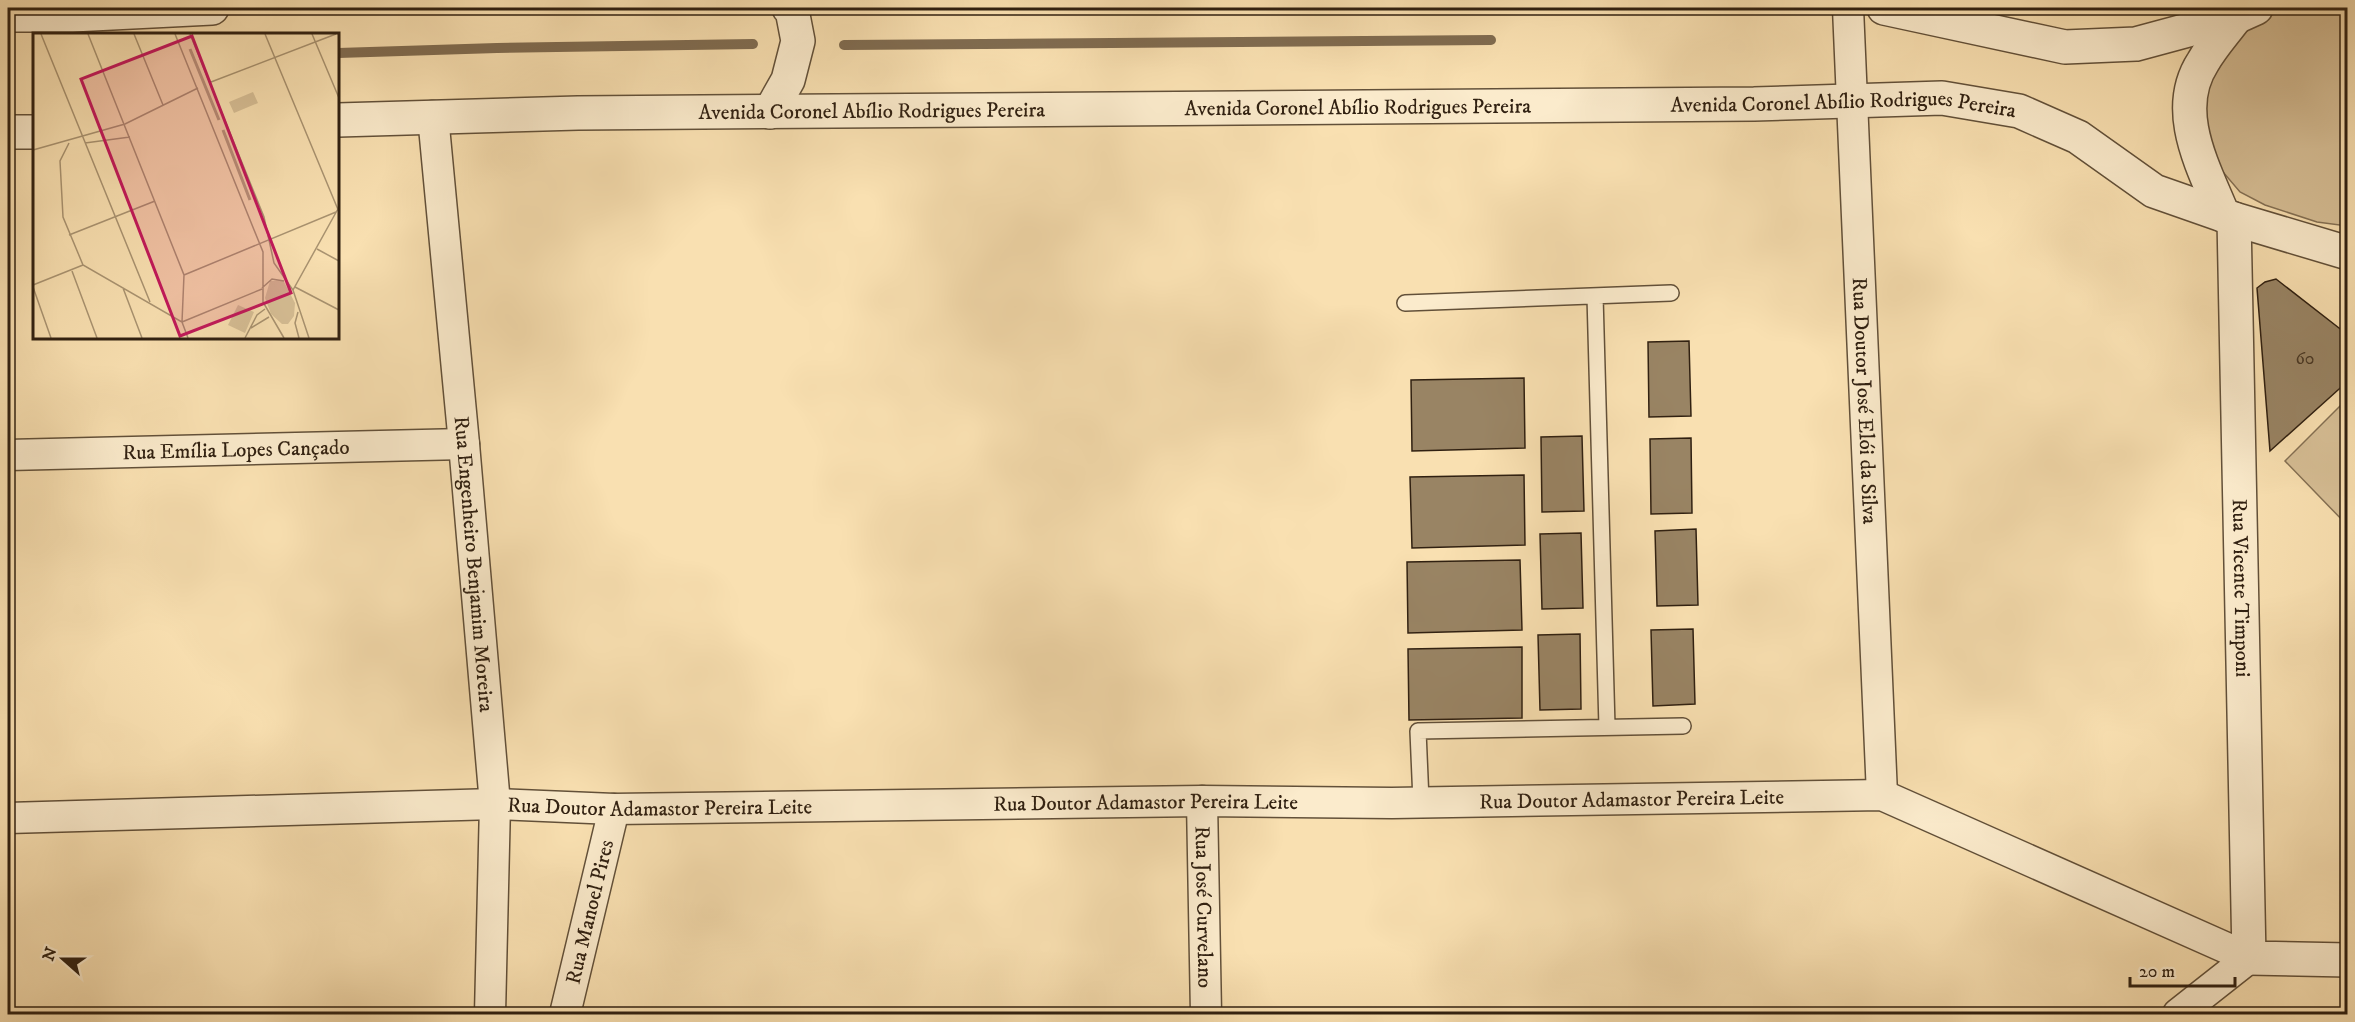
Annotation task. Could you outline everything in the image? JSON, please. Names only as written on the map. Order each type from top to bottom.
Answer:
[{"type":"street","points":[[8,15],[67,25],[212,8]]},
{"type":"street","points":[[770,112],[788,80],[798,40],[792,10],[789,8]]},
{"type":"street","name":"Rua Doutor José Elói da Silva","points":[[1848,8],[1881,795]]},
{"type":"street","points":[[1884,8],[2065,46],[2136,44],[2177,34],[2246,12]]},
{"type":"street","name":"Rua Vicente Timponi","points":[[2246,12],[2202,63],[2192,85],[2188,109],[2196,145],[2228,217],[2250,958]]},
{"type":"street","name":"Avenida Coronel Abílio Rodrigues Pereira","points":[[339,120],[433,116],[770,112],[1754,105],[1942,98],[2019,111],[2078,137],[2154,191],[2228,217],[2346,253]]},
{"type":"street","name":"Rua Engenheiro Benjamim Moreira","points":[[433,116],[495,804],[490,1014]]},
{"type":"street","points":[[8,132],[33,132]]},
{"type":"street","name":"Rua Emília Lopes Cançado","points":[[8,455],[464,444]]},
{"type":"street","name":"Rua Doutor Adamastor Pereira Leite","points":[[8,818],[495,804],[614,809],[1881,795],[2250,958]]},
{"type":"street","name":"Rua José Curvelano","points":[[1202,801],[1206,1014]]},
{"type":"street","name":"Rua Manoel Pires","points":[[565,1014],[614,809]]},
{"type":"street","points":[[2178,1014],[2250,958],[2348,960]]},
{"type":"lane","points":[[1405,303],[1671,294]]},
{"type":"lane","points":[[1595,296],[1607,727]]},
{"type":"lane","points":[[1421,801],[1418,731],[1683,726]]},
{"type":"shaded area","points":[[2262,8],[2347,8],[2347,226],[2317,222],[2265,205],[2240,192],[2206,152],[2204,54]]},
{"type":"shaded area","points":[[2347,399],[2347,525],[2285,461]]},
{"type":"building","points":[[2276,279],[2348,335],[2348,381],[2270,451],[2257,288],[2265,282]]},
{"type":"building","points":[[1689,341],[1691,416],[1649,417],[1648,342]]},
{"type":"building","points":[[1524,378],[1525,448],[1412,451],[1411,380]]},
{"type":"building","points":[[1582,436],[1584,511],[1542,512],[1541,437]]},
{"type":"building","points":[[1691,438],[1692,513],[1651,514],[1650,439]]},
{"type":"building","points":[[1524,475],[1525,545],[1412,548],[1410,477]]},
{"type":"building","points":[[1696,529],[1698,605],[1657,606],[1655,531]]},
{"type":"building","points":[[1581,533],[1583,608],[1542,609],[1540,534]]},
{"type":"building","points":[[1520,560],[1522,630],[1408,633],[1407,562]]},
{"type":"building","points":[[1693,629],[1695,704],[1653,706],[1651,630]]},
{"type":"building","points":[[1580,634],[1581,709],[1540,710],[1538,635]]},
{"type":"building","points":[[1522,647],[1522,718],[1409,720],[1408,649]]},
{"type":"waterway","points":[[844,45],[1491,40]]},
{"type":"waterway","points":[[339,53],[753,44]]}]
